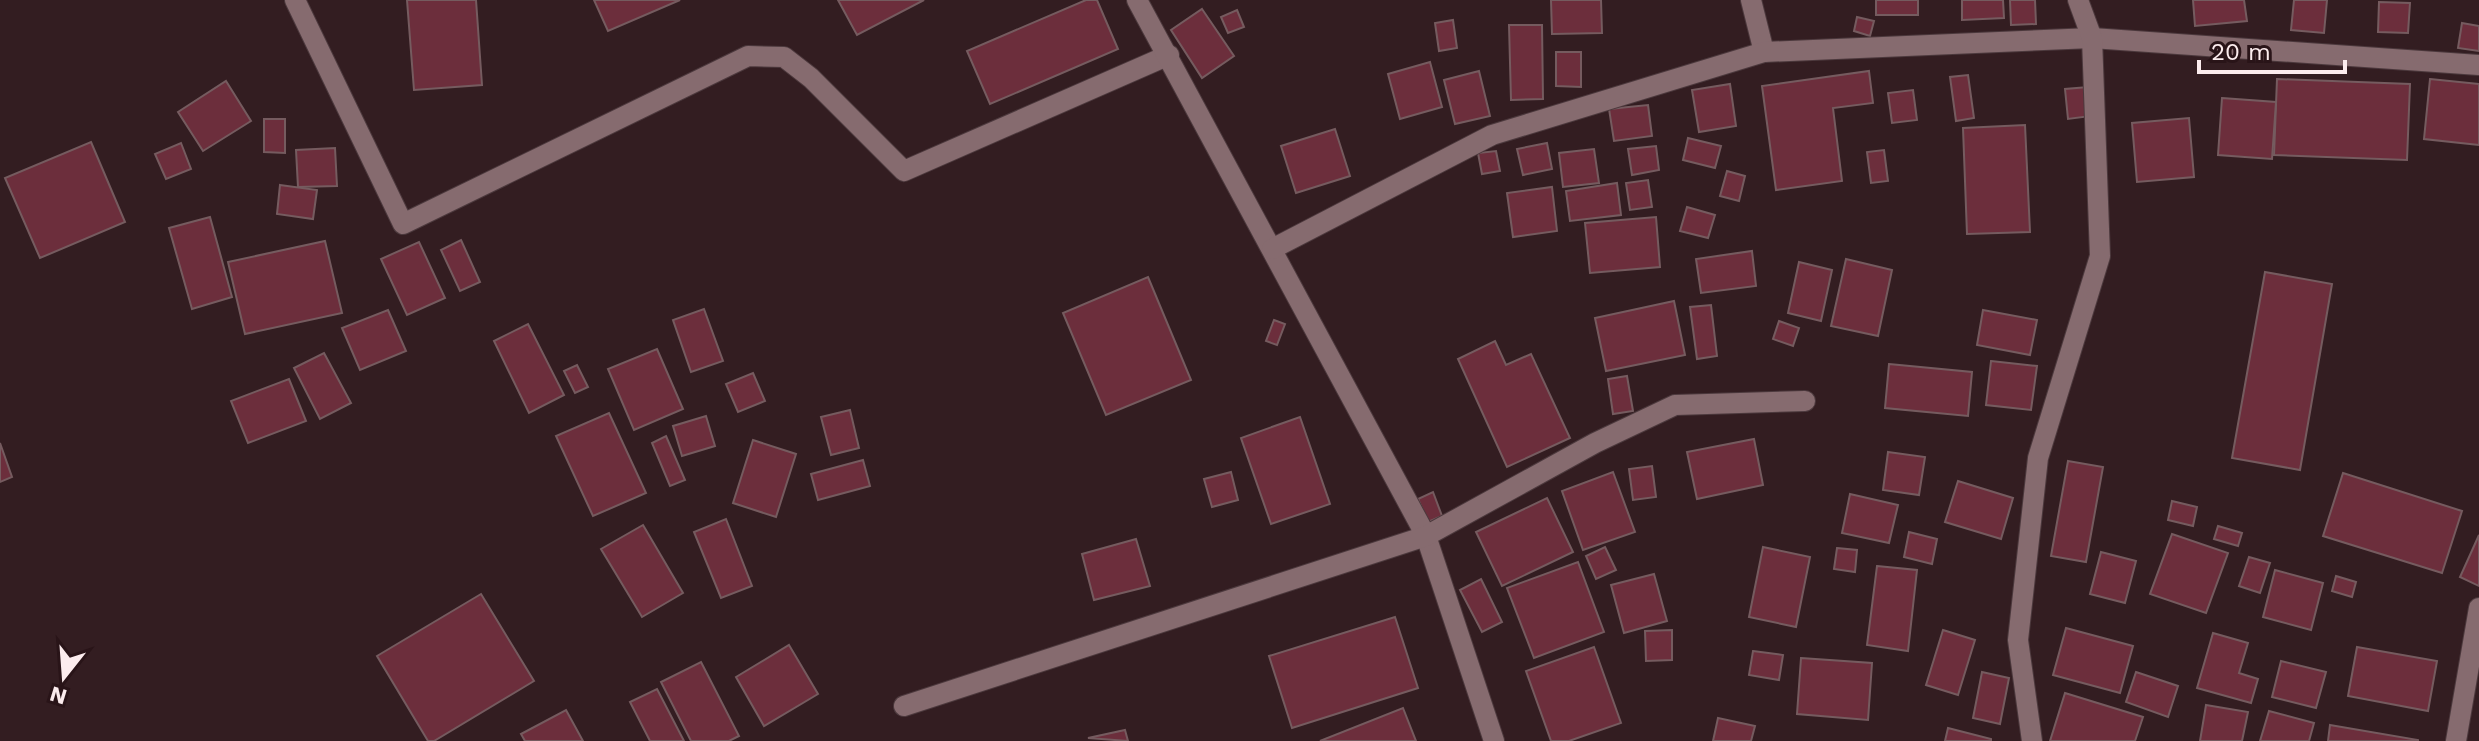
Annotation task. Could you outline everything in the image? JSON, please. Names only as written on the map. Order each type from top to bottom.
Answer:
[{"type":"street","points":[[295,0],[403,224],[748,56],[784,57],[811,78],[904,171],[1169,55]]},
{"type":"street","points":[[1137,0],[1426,536],[1494,741]]},
{"type":"street","points":[[1751,0],[1764,52]]},
{"type":"street","points":[[2032,741],[2018,640],[2038,458],[2100,256],[2092,38],[2078,0]]},
{"type":"street","points":[[1272,249],[1492,135],[1764,52],[2092,38],[2479,65]]},
{"type":"street","points":[[904,706],[1426,536],[1595,443],[1675,405],[1805,401]]},
{"type":"street","points":[[2456,741],[2479,608]]},
{"type":"building","points":[[407,0],[476,0],[482,85],[414,90]]},
{"type":"building","points":[[594,0],[680,0],[608,31]]},
{"type":"building","points":[[838,0],[924,0],[857,35]]},
{"type":"building","points":[[1086,0],[1097,0],[1118,49],[990,104],[967,51]]},
{"type":"building","points":[[1551,0],[1601,0],[1602,33],[1552,34]]},
{"type":"building","points":[[1876,0],[1918,0],[1918,15],[1876,15]]},
{"type":"building","points":[[1962,0],[2003,0],[2004,18],[1962,20]]},
{"type":"building","points":[[2010,0],[2035,0],[2036,24],[2011,25]]},
{"type":"building","points":[[2193,0],[2244,0],[2247,21],[2195,26]]},
{"type":"building","points":[[2294,0],[2327,0],[2324,33],[2291,30]]},
{"type":"building","points":[[2379,2],[2410,3],[2408,33],[2378,32]]},
{"type":"building","points":[[1202,9],[1234,56],[1202,78],[1171,30]]},
{"type":"building","points":[[1237,10],[1244,27],[1228,33],[1221,17]]},
{"type":"building","points":[[1857,17],[1874,21],[1870,36],[1854,31]]},
{"type":"building","points":[[1453,20],[1457,48],[1439,51],[1435,23]]},
{"type":"building","points":[[2462,23],[2479,26],[2479,51],[2458,48]]},
{"type":"building","points":[[1509,25],[1542,25],[1543,99],[1511,100]]},
{"type":"building","points":[[1556,52],[1581,52],[1581,87],[1556,86]]},
{"type":"building","points":[[1430,62],[1442,107],[1400,119],[1388,74]]},
{"type":"building","points":[[1479,71],[1490,116],[1455,124],[1444,80]]},
{"type":"building","points":[[1869,71],[1873,103],[1833,108],[1842,181],[1776,190],[1762,86]]},
{"type":"building","points":[[1968,75],[1974,118],[1956,121],[1950,77]]},
{"type":"building","points":[[2277,79],[2410,84],[2407,160],[2274,155]]},
{"type":"building","points":[[2430,79],[2479,84],[2479,145],[2424,139]]},
{"type":"building","points":[[226,81],[251,121],[203,151],[178,112]]},
{"type":"building","points":[[1730,84],[1736,126],[1699,132],[1692,90]]},
{"type":"building","points":[[2088,87],[2091,116],[2068,119],[2065,89]]},
{"type":"building","points":[[1913,90],[1917,120],[1892,123],[1888,93]]},
{"type":"building","points":[[2222,98],[2276,102],[2272,159],[2218,155]]},
{"type":"building","points":[[1648,105],[1652,136],[1614,141],[1609,109]]},
{"type":"building","points":[[2189,118],[2194,177],[2137,182],[2132,123]]},
{"type":"building","points":[[264,119],[285,119],[285,153],[264,152]]},
{"type":"building","points":[[2025,125],[2030,232],[1967,234],[1963,128]]},
{"type":"building","points":[[1335,129],[1350,176],[1296,193],[1281,146]]},
{"type":"building","points":[[1688,138],[1721,146],[1715,168],[1683,160]]},
{"type":"building","points":[[91,142],[125,222],[40,258],[5,178]]},
{"type":"building","points":[[181,143],[191,169],[166,179],[155,154]]},
{"type":"building","points":[[1547,143],[1552,169],[1523,175],[1517,149]]},
{"type":"building","points":[[1656,146],[1659,170],[1632,175],[1628,149]]},
{"type":"building","points":[[335,148],[337,186],[298,187],[296,150]]},
{"type":"building","points":[[1594,149],[1599,183],[1563,187],[1559,153]]},
{"type":"building","points":[[1884,150],[1888,181],[1871,183],[1867,152]]},
{"type":"building","points":[[1496,151],[1500,171],[1482,174],[1478,153]]},
{"type":"building","points":[[1727,171],[1745,176],[1739,201],[1720,196]]},
{"type":"building","points":[[1648,180],[1652,207],[1630,210],[1626,183]]},
{"type":"building","points":[[1617,183],[1621,215],[1570,221],[1566,191]]},
{"type":"building","points":[[280,185],[317,190],[313,219],[277,214]]},
{"type":"building","points":[[1552,187],[1557,231],[1513,237],[1507,193]]},
{"type":"building","points":[[1687,207],[1715,215],[1708,238],[1680,231]]},
{"type":"building","points":[[210,217],[232,297],[192,309],[169,228]]},
{"type":"building","points":[[1656,217],[1660,267],[1590,273],[1585,223]]},
{"type":"building","points":[[461,240],[480,282],[460,291],[441,250]]},
{"type":"building","points":[[325,241],[342,313],[245,334],[228,262]]},
{"type":"building","points":[[419,242],[445,298],[407,315],[381,259]]},
{"type":"building","points":[[1752,251],[1756,286],[1701,293],[1696,259]]},
{"type":"building","points":[[1846,259],[1892,270],[1878,336],[1831,326]]},
{"type":"building","points":[[1799,262],[1832,270],[1821,321],[1788,313]]},
{"type":"building","points":[[2265,272],[2332,284],[2300,470],[2232,458]]},
{"type":"building","points":[[1148,277],[1191,380],[1106,415],[1063,313]]},
{"type":"building","points":[[1674,301],[1685,355],[1606,371],[1595,318]]},
{"type":"building","points":[[1711,305],[1717,356],[1697,359],[1690,307]]},
{"type":"building","points":[[704,309],[723,361],[691,372],[673,320]]},
{"type":"building","points":[[388,310],[406,351],[360,370],[342,328]]},
{"type":"building","points":[[1983,310],[2037,320],[2030,355],[1977,345]]},
{"type":"building","points":[[1274,320],[1285,324],[1277,345],[1266,341]]},
{"type":"building","points":[[1779,321],[1799,328],[1793,346],[1773,339]]},
{"type":"building","points":[[528,324],[564,395],[529,413],[494,341]]},
{"type":"building","points":[[1495,341],[1506,365],[1531,354],[1570,438],[1507,467],[1458,359]]},
{"type":"building","points":[[657,349],[683,409],[634,430],[608,369]]},
{"type":"building","points":[[324,353],[351,403],[320,419],[294,368]]},
{"type":"building","points":[[1991,361],[2037,366],[2031,410],[1986,405]]},
{"type":"building","points":[[1889,364],[1972,372],[1968,416],[1885,408]]},
{"type":"building","points":[[577,365],[588,387],[575,393],[564,371]]},
{"type":"building","points":[[753,373],[765,401],[738,412],[726,384]]},
{"type":"building","points":[[1627,376],[1633,411],[1613,414],[1608,379]]},
{"type":"building","points":[[289,379],[306,421],[248,443],[231,401]]},
{"type":"building","points":[[850,410],[859,448],[831,455],[821,417]]},
{"type":"building","points":[[609,413],[646,493],[593,516],[556,436]]},
{"type":"building","points":[[706,416],[715,446],[682,456],[673,426]]},
{"type":"building","points":[[1300,417],[1330,504],[1271,524],[1241,438]]},
{"type":"building","points":[[666,436],[685,480],[670,486],[652,443]]},
{"type":"building","points":[[1754,439],[1763,485],[1697,499],[1687,452]]},
{"type":"building","points":[[753,440],[796,454],[776,517],[733,503]]},
{"type":"building","points":[[0,443],[12,477],[0,482]]},
{"type":"building","points":[[1888,452],[1925,457],[1919,495],[1883,490]]},
{"type":"building","points":[[863,460],[870,486],[818,500],[811,474]]},
{"type":"building","points":[[2068,461],[2103,467],[2086,562],[2051,556]]},
{"type":"building","points":[[1652,466],[1656,497],[1633,500],[1629,469]]},
{"type":"building","points":[[1231,472],[1238,500],[1212,507],[1204,479]]},
{"type":"building","points":[[1613,472],[1635,532],[1583,550],[1562,491]]},
{"type":"building","points":[[2343,473],[2462,511],[2442,573],[2323,536]]},
{"type":"building","points":[[1958,481],[2013,498],[2001,539],[1945,522]]},
{"type":"building","points":[[1433,492],[1442,516],[1428,522],[1418,499]]},
{"type":"building","points":[[1850,494],[1898,505],[1889,543],[1842,533]]},
{"type":"building","points":[[1547,498],[1573,552],[1502,586],[1476,532]]},
{"type":"building","points":[[2172,501],[2197,507],[2193,526],[2168,520]]},
{"type":"building","points":[[726,519],[752,586],[721,598],[694,532]]},
{"type":"building","points":[[643,525],[683,593],[642,617],[601,549]]},
{"type":"building","points":[[2218,526],[2242,533],[2238,546],[2214,539]]},
{"type":"building","points":[[1909,532],[1937,539],[1932,564],[1904,557]]},
{"type":"building","points":[[2172,534],[2228,553],[2206,613],[2150,594]]},
{"type":"building","points":[[2479,535],[2479,586],[2460,577]]},
{"type":"building","points":[[1136,539],[1150,586],[1094,600],[1082,554]]},
{"type":"building","points":[[1605,547],[1616,570],[1596,579],[1586,556]]},
{"type":"building","points":[[1763,547],[1810,557],[1796,627],[1749,617]]},
{"type":"building","points":[[1837,548],[1857,550],[1855,572],[1834,569]]},
{"type":"building","points":[[2101,552],[2136,561],[2125,603],[2090,594]]},
{"type":"building","points":[[2249,557],[2270,563],[2260,593],[2239,586]]},
{"type":"building","points":[[1578,562],[1604,632],[1534,658],[1507,588]]},
{"type":"building","points":[[1877,566],[1917,570],[1908,651],[1867,645]]},
{"type":"building","points":[[2275,570],[2323,583],[2311,630],[2263,617]]},
{"type":"building","points":[[1654,574],[1667,621],[1624,633],[1611,585]]},
{"type":"building","points":[[2336,576],[2356,582],[2352,597],[2332,591]]},
{"type":"building","points":[[1481,579],[1502,622],[1482,632],[1460,590]]},
{"type":"building","points":[[481,594],[534,681],[434,741],[428,741],[377,656]]},
{"type":"building","points":[[1395,617],[1418,688],[1292,728],[1269,656]]},
{"type":"building","points":[[2066,628],[2133,646],[2120,693],[2053,675]]},
{"type":"building","points":[[1672,630],[1672,660],[1646,661],[1645,631]]},
{"type":"building","points":[[1943,630],[1975,640],[1958,695],[1926,685]]},
{"type":"building","points":[[2213,633],[2248,643],[2239,673],[2258,679],[2251,703],[2197,688]]},
{"type":"building","points":[[789,645],[818,694],[764,726],[736,677]]},
{"type":"building","points":[[1594,647],[1621,723],[1569,741],[1551,741],[1526,671]]},
{"type":"building","points":[[2357,647],[2437,661],[2428,711],[2348,696]]},
{"type":"building","points":[[1753,651],[1783,655],[1779,680],[1749,675]]},
{"type":"building","points":[[1801,658],[1872,663],[1868,720],[1797,714]]},
{"type":"building","points":[[2281,661],[2326,672],[2316,708],[2272,697]]},
{"type":"building","points":[[701,662],[739,736],[729,741],[691,741],[661,682]]},
{"type":"building","points":[[1982,672],[2009,678],[2000,724],[1973,718]]},
{"type":"building","points":[[2136,672],[2178,686],[2168,717],[2126,702]]},
{"type":"building","points":[[657,689],[684,741],[650,741],[630,702]]},
{"type":"building","points":[[2065,693],[2143,717],[2135,741],[2050,741]]},
{"type":"building","points":[[2206,705],[2248,712],[2242,741],[2200,741]]},
{"type":"building","points":[[1403,708],[1416,741],[1320,741]]},
{"type":"building","points":[[566,710],[583,741],[525,741],[521,734]]},
{"type":"building","points":[[2269,711],[2314,723],[2309,741],[2260,741]]},
{"type":"building","points":[[1718,718],[1755,726],[1751,741],[1713,741]]},
{"type":"building","points":[[2330,725],[2418,740],[2418,741],[2328,741]]},
{"type":"building","points":[[1948,728],[1991,739],[1991,741],[1945,741]]},
{"type":"building","points":[[1125,730],[1128,741],[1088,738]]}]
